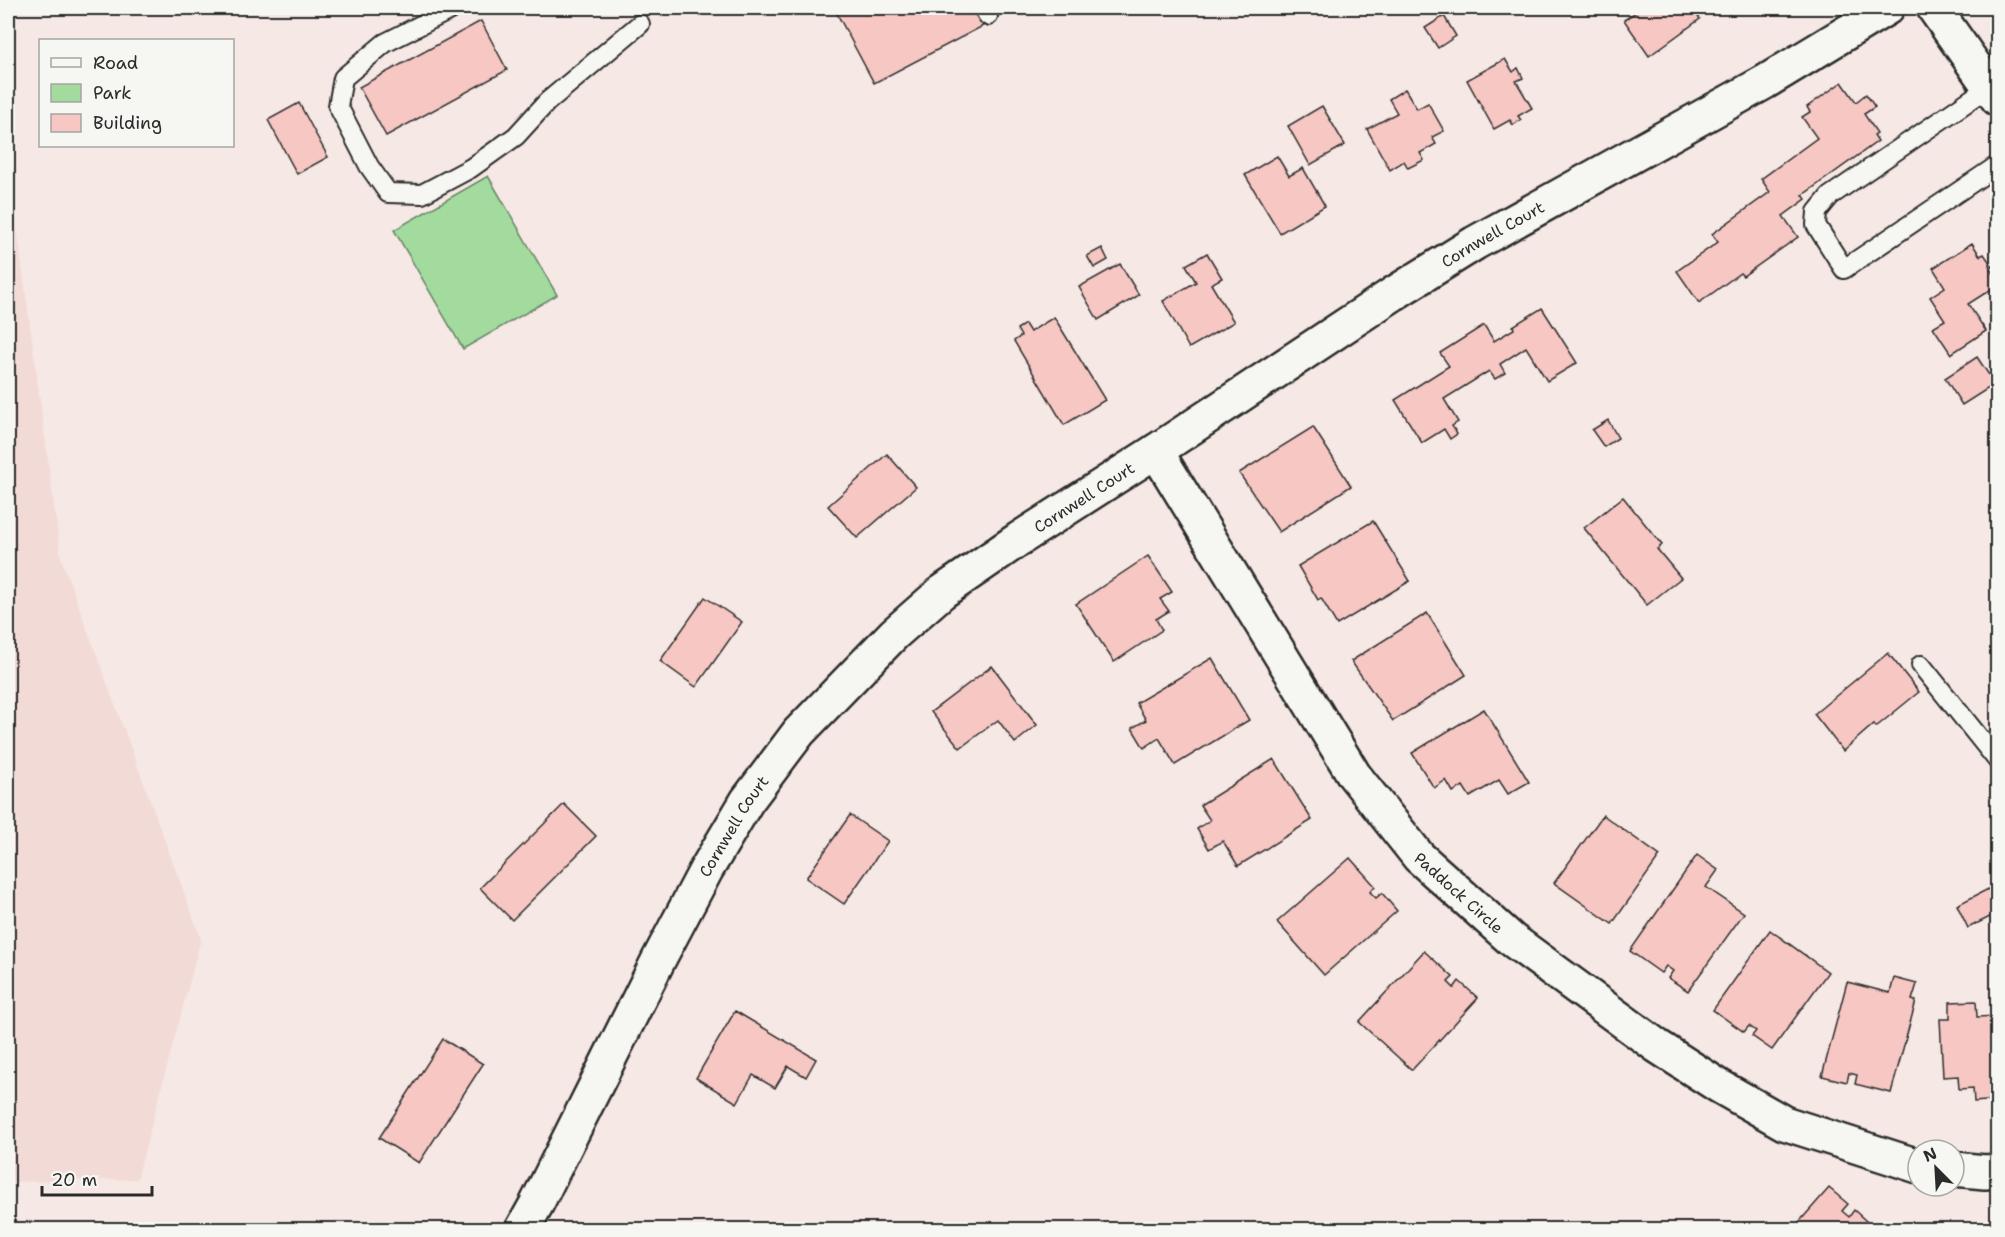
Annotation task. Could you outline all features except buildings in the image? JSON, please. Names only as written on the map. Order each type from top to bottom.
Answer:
[{"type":"street","name":"Cornwell Court","points":[[522,1230],[706,870],[747,801],[799,732],[894,634],[942,592],[1019,539],[1393,294],[1475,243],[1766,82],[1887,8]]},
{"type":"street","points":[[1934,8],[1993,93]]},
{"type":"street","name":"Paddock Circle","points":[[1156,451],[1354,775],[1419,857],[1511,939],[1658,1047],[1719,1086],[1784,1123],[1906,1162]]},
{"type":"street","points":[[1966,1170],[1998,1171]]},
{"type":"lane","points":[[454,8],[385,43],[343,78],[338,106],[369,166],[388,193],[422,194],[471,168],[516,136],[548,102],[640,24]]},
{"type":"lane","points":[[1993,93],[1830,196],[1817,212],[1816,225],[1844,269],[1998,165]]},
{"type":"lane","points":[[1921,665],[1998,761]]},
{"type":"shaded area","points":[[8,171],[61,558],[201,939],[137,1179],[8,1182]]},
{"type":"green space","points":[[488,176],[557,295],[463,349],[394,230]]}]
